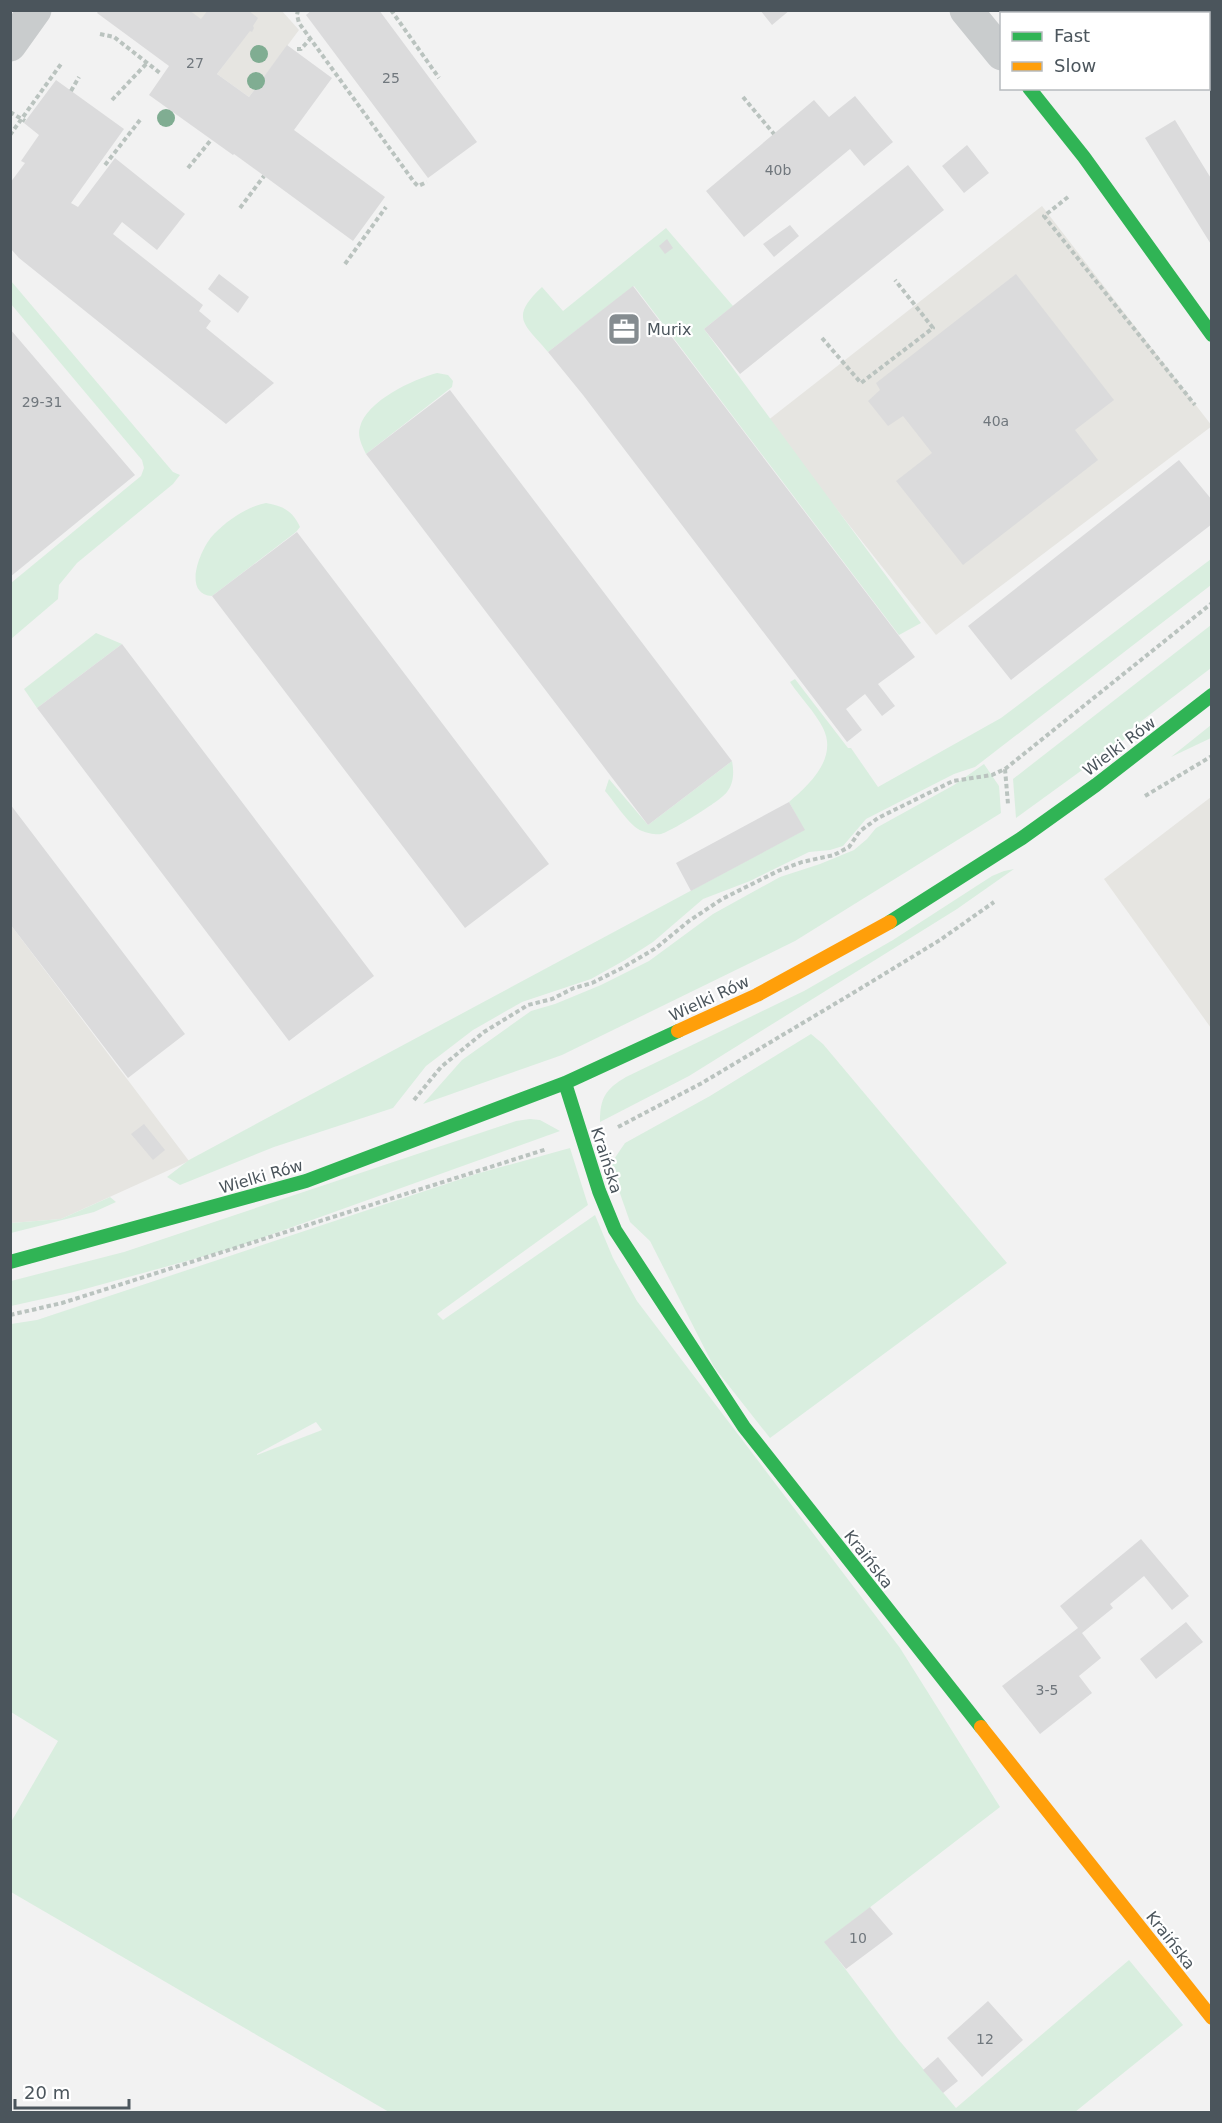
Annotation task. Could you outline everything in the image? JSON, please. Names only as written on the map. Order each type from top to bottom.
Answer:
[{"type":"street","points":[[10,45],[35,10]]},
{"type":"street","points":[[966,10],[1000,52]]},
{"type":"street","points":[[1031,90],[1097,174],[1212,335]]},
{"type":"street","name":"Wielki Rów","points":[[10,1262],[306,1181],[565,1083],[757,995],[889,922],[1022,838],[1212,695]]},
{"type":"street","name":"Kraińska","points":[[565,1083],[599,1191],[615,1230],[744,1427],[1212,2018]]},
{"type":"path","points":[[298,10],[299,23],[414,182],[418,186],[427,182]]},
{"type":"path","points":[[391,10],[439,78]]},
{"type":"path","points":[[100,34],[114,37],[160,73]]},
{"type":"path","points":[[297,49],[302,49],[310,39]]},
{"type":"path","points":[[112,100],[147,63]]},
{"type":"path","points":[[10,135],[23,120],[61,64]]},
{"type":"path","points":[[71,91],[79,77]]},
{"type":"path","points":[[743,97],[774,134]]},
{"type":"path","points":[[10,111],[23,120]]},
{"type":"path","points":[[105,165],[140,120]]},
{"type":"path","points":[[188,168],[211,140]]},
{"type":"path","points":[[1097,174],[1044,216],[1196,405]]},
{"type":"path","points":[[240,208],[264,176]]},
{"type":"path","points":[[345,264],[386,207]]},
{"type":"path","points":[[822,338],[861,383],[933,328],[895,280]]},
{"type":"path","points":[[407,1109],[441,1067],[484,1032],[528,1005],[552,999],[622,968],[656,948],[689,921],[722,899],[778,871],[802,862],[834,855],[849,847],[860,831],[878,818],[953,781],[992,775],[1005,769],[1212,603]]},
{"type":"path","points":[[1145,796],[1212,756]]},
{"type":"path","points":[[1005,769],[1008,808]]},
{"type":"path","points":[[10,1315],[73,1299],[624,1125],[702,1083],[930,946],[998,899]]},
{"type":"shaded area","points":[[189,11],[282,11],[299,30],[249,97],[217,74],[238,46]]},
{"type":"shaded area","points":[[1042,206],[1212,426],[936,635],[767,421]]},
{"type":"shaded area","points":[[1211,797],[1211,1028],[1104,879]]},
{"type":"shaded area","points":[[10,924],[189,1161],[61,1219],[11,1223]]},
{"type":"green space","points":[[666,228],[733,306],[704,329],[921,623],[899,635],[634,286],[548,352],[527,327],[523,314],[526,306],[542,287],[563,311]]},
{"type":"green space","points":[[11,281],[173,472],[180,475],[173,484],[77,563],[59,585],[58,599],[11,639],[11,583],[141,476],[144,468],[142,460],[11,304]]},
{"type":"green space","points":[[437,373],[448,375],[453,381],[452,387],[366,454],[360,441],[359,430],[364,417],[371,408],[392,392]]},
{"type":"green space","points":[[266,503],[287,510],[300,527],[212,596],[203,593],[197,587],[196,569],[209,540],[231,519]]},
{"type":"green space","points":[[1211,559],[1211,585],[975,767],[954,774],[866,819],[843,846],[809,852],[750,881],[703,899],[653,942],[625,960],[591,979],[522,1002],[473,1030],[426,1066],[393,1108],[274,1147],[180,1185],[167,1177],[189,1160],[804,830],[789,802],[820,770],[827,750],[827,739],[820,722],[790,682],[795,679],[848,748],[851,748],[878,787],[1001,718]]},
{"type":"green space","points":[[1211,625],[1211,668],[1127,732],[1129,736],[1016,818],[1013,779]]},
{"type":"green space","points":[[96,633],[122,644],[37,708],[24,689]]},
{"type":"green space","points":[[1211,725],[1211,738],[1171,757]]},
{"type":"green space","points":[[732,761],[732,781],[727,792],[696,815],[661,834],[637,829],[605,791],[609,779],[648,825]]},
{"type":"green space","points":[[984,764],[999,786],[1001,813],[795,941],[562,1055],[423,1104],[462,1060],[531,1011],[601,985],[649,961],[713,914],[780,877],[854,850],[876,828],[954,785]]},
{"type":"green space","points":[[1014,869],[957,909],[689,1076],[600,1122],[603,1100],[609,1090],[626,1077],[804,991],[893,940],[992,876]]},
{"type":"green space","points":[[811,1034],[823,1044],[1007,1263],[770,1438],[714,1367],[650,1241],[630,1222],[610,1165],[625,1143],[710,1096]]},
{"type":"green space","points":[[540,1120],[560,1131],[234,1248],[74,1292],[11,1306],[11,1281],[124,1252],[516,1121]]},
{"type":"green space","points":[[570,1148],[588,1205],[437,1314],[443,1320],[595,1215],[613,1258],[637,1301],[900,1648],[1000,1807],[825,1942],[898,2039],[956,2108],[1129,1960],[1183,2025],[1075,2112],[389,2112],[11,1892],[11,1822],[58,1741],[11,1712],[11,1324],[37,1320],[476,1174]],"holes":[[[316,1422],[322,1430],[257,1455]]]},
{"type":"green space","points":[[110,1197],[116,1202],[94,1212],[11,1233],[11,1223],[61,1219]]},
{"type":"building","points":[[99,10],[189,10],[201,19],[208,10],[248,10],[258,18],[254,28],[217,74],[249,97],[287,45],[332,78],[294,130],[385,197],[353,241],[149,95],[169,66],[97,13]]},
{"type":"building","points":[[312,10],[379,10],[477,142],[428,178],[306,15]]},
{"type":"building","points":[[760,10],[790,10],[772,25]]},
{"type":"building","points":[[56,80],[124,129],[71,203],[78,207],[115,158],[185,214],[157,250],[122,222],[113,234],[203,305],[199,311],[211,321],[206,328],[274,383],[226,424],[19,258],[10,248],[10,183],[25,163],[21,161],[39,135],[24,123]]},
{"type":"building","points":[[855,96],[893,142],[864,166],[850,149],[744,237],[706,191],[814,100],[829,117]]},
{"type":"building","points":[[1175,120],[1212,180],[1212,246],[1145,138]]},
{"type":"building","points":[[967,145],[989,173],[964,193],[942,166]]},
{"type":"building","points":[[908,165],[944,210],[740,374],[704,329]]},
{"type":"building","points":[[790,225],[799,236],[774,257],[763,244]]},
{"type":"building","points":[[667,239],[673,248],[665,254],[659,246]]},
{"type":"building","points":[[219,274],[249,297],[238,313],[208,289]]},
{"type":"building","points":[[1016,274],[1114,400],[1075,430],[1098,460],[963,565],[896,481],[932,453],[903,416],[888,426],[868,401],[880,390],[876,383]]},
{"type":"building","points":[[633,286],[915,657],[878,684],[895,706],[882,716],[865,694],[846,709],[862,730],[847,742],[548,352]]},
{"type":"building","points":[[10,329],[135,475],[10,577]]},
{"type":"building","points":[[450,390],[732,761],[648,825],[366,454]]},
{"type":"building","points":[[1179,460],[1212,500],[1212,524],[1011,680],[968,626]]},
{"type":"building","points":[[297,532],[549,864],[465,928],[212,596]]},
{"type":"building","points":[[122,644],[374,976],[289,1041],[37,708]]},
{"type":"building","points":[[789,802],[805,830],[691,891],[676,863]]},
{"type":"building","points":[[10,804],[185,1034],[128,1078],[10,924]]},
{"type":"building","points":[[144,1124],[165,1150],[153,1160],[131,1134]]},
{"type":"building","points":[[1141,1539],[1189,1596],[1172,1610],[1144,1576],[1110,1604],[1113,1608],[1082,1633],[1101,1658],[1079,1676],[1092,1693],[1040,1734],[1002,1686],[1078,1628],[1060,1606]]},
{"type":"building","points":[[1186,1622],[1203,1642],[1156,1679],[1140,1659]]},
{"type":"building","points":[[870,1907],[893,1934],[846,1969],[824,1942]]},
{"type":"building","points":[[988,2001],[1023,2040],[982,2077],[947,2038]]},
{"type":"building","points":[[938,2057],[958,2081],[943,2093],[923,2070]]},
{"type":"traffic: fast","points":[[1031,90],[1084,157],[1212,335]]},
{"type":"traffic: fast","points":[[890,922],[1022,838],[1096,785],[1212,695]]},
{"type":"traffic: fast","points":[[10,1262],[306,1181],[565,1083],[678,1031]]},
{"type":"traffic: fast","points":[[565,1083],[599,1191],[615,1230],[744,1427],[981,1727]]},
{"type":"traffic: slow","points":[[678,1031],[757,995],[890,922]]},
{"type":"traffic: slow","points":[[981,1727],[1212,2018]]},
{"type":"place","name":"Murix","points":[[624,329]]}]
